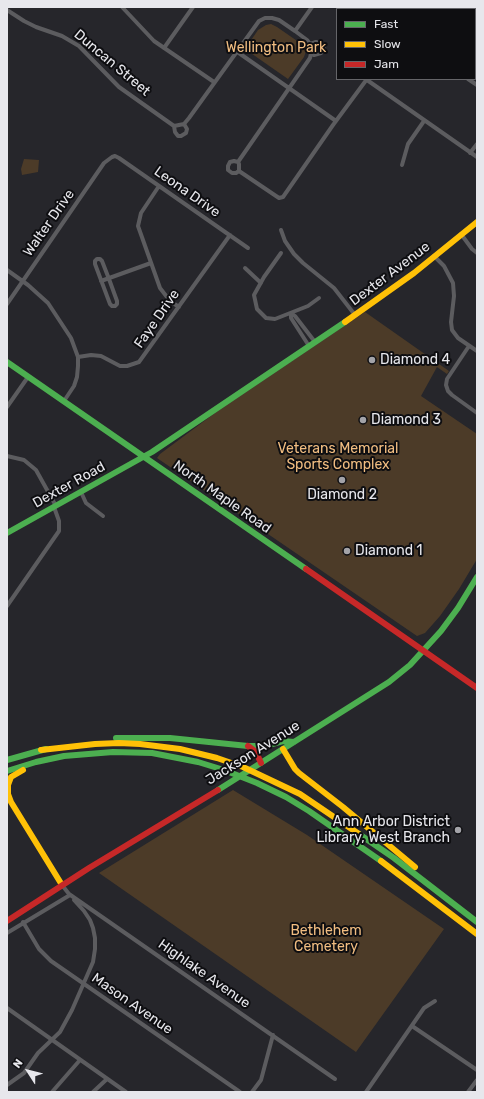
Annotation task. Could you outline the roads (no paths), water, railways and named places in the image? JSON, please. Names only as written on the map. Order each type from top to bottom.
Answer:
[{"type":"main road","name":"Dexter Avenue","points":[[143,457],[355,315],[414,273],[434,255],[477,222]]},
{"type":"main road","name":"North Maple Road","points":[[7,362],[477,688]]},
{"type":"main road","name":"Dexter Road","points":[[7,533],[143,457]]},
{"type":"main road","name":"Jackson Avenue","points":[[9,919],[389,682],[423,652],[458,608],[477,577]]},
{"type":"main road","points":[[7,760],[77,741],[105,738],[170,738],[248,746],[265,746],[283,741],[294,742]]},
{"type":"main road","points":[[41,750],[119,742],[180,749],[234,764],[266,777],[306,798],[394,858],[477,922]]},
{"type":"main road","points":[[248,746],[256,752],[261,763]]},
{"type":"main road","points":[[283,749],[299,773],[343,807],[423,874],[446,897]]},
{"type":"main road","points":[[7,771],[36,762],[64,756],[113,752],[152,754],[198,762],[224,770],[257,783],[310,811],[396,872],[477,934]]},
{"type":"main road","points":[[62,885],[11,802],[8,790],[10,780],[15,774],[64,756]]},
{"type":"street","points":[[122,7],[150,37],[214,82]]},
{"type":"street","points":[[164,48],[193,7]]},
{"type":"street","points":[[295,31],[312,7]]},
{"type":"street","name":"Duncan Street","points":[[7,10],[36,27],[62,36],[79,46],[118,87],[176,126]]},
{"type":"street","points":[[184,124],[187,129],[186,132],[181,136],[178,136],[175,132],[176,126],[184,124],[189,118],[253,26],[265,18],[272,18],[279,20],[295,31],[310,44],[310,58],[238,162]]},
{"type":"street","points":[[310,44],[316,42],[324,46],[321,53],[311,53]]},
{"type":"street","points":[[236,51],[336,121]]},
{"type":"street","points":[[239,171],[278,198],[283,197],[366,80]]},
{"type":"street","points":[[368,80],[477,158]]},
{"type":"street","points":[[402,165],[408,144],[424,121]]},
{"type":"street","points":[[470,153],[477,144]]},
{"type":"street","name":"Leona Drive","points":[[112,157],[115,156],[119,158],[248,248]]},
{"type":"street","name":"Walter Drive","points":[[7,304],[104,163],[112,157]]},
{"type":"street","points":[[238,162],[230,162],[228,170],[232,173],[239,171]]},
{"type":"street","points":[[238,162],[240,164],[239,171]]},
{"type":"street","points":[[158,186],[140,213],[138,226],[160,288],[170,301],[179,307]]},
{"type":"street","points":[[281,230],[294,254],[334,288],[355,315]]},
{"type":"street","points":[[461,234],[472,249],[477,253]]},
{"type":"street","name":"Faye Drive","points":[[78,357],[91,355],[101,356],[120,366],[134,365],[139,362],[230,235]]},
{"type":"street","points":[[282,253],[254,295],[257,309],[266,318],[275,319],[308,306],[319,298]]},
{"type":"street","points":[[434,255],[444,266],[453,282],[454,296],[451,322],[452,330],[458,338],[477,351]]},
{"type":"street","points":[[97,259],[102,261],[109,279],[117,301],[115,306],[110,304],[101,281],[95,264],[97,259]]},
{"type":"street","points":[[101,281],[151,263]]},
{"type":"street","points":[[245,268],[261,283]]},
{"type":"street","points":[[7,270],[40,295],[56,313],[71,338],[78,357],[77,377],[74,386],[64,402]]},
{"type":"street","points":[[291,313],[316,342]]},
{"type":"street","points":[[291,313],[291,318],[309,346]]},
{"type":"street","points":[[469,346],[447,379],[446,385],[448,392],[477,413]]},
{"type":"street","points":[[7,407],[28,377]]},
{"type":"street","points":[[7,456],[19,458],[30,463],[36,470],[55,506],[59,521],[59,531],[7,606]]},
{"type":"street","points":[[81,492],[86,503],[103,516]]},
{"type":"street","name":"Highlake Avenue","points":[[62,885],[69,894],[335,1079]]},
{"type":"street","points":[[7,933],[69,894],[90,920],[95,938],[93,962],[65,1024],[57,1036],[38,1053],[24,1073],[7,1086]]},
{"type":"street","name":"Mason Avenue","points":[[23,922],[44,955],[240,1092]]},
{"type":"street","points":[[366,1092],[424,1008],[435,1001]]},
{"type":"street","points":[[7,1008],[126,1092]]},
{"type":"street","points":[[412,1026],[477,1070]]},
{"type":"street","points":[[252,1092],[261,1080],[273,1035]]},
{"type":"street","points":[[52,1092],[80,1060]]},
{"type":"street","points":[[93,1092],[108,1079]]},
{"type":"street","points":[[468,1092],[477,1080]]},
{"type":"place","name":"Diamond 4","points":[[372,360]]},
{"type":"place","name":"Diamond 3","points":[[363,420]]},
{"type":"place","name":"Diamond 2","points":[[342,480]]},
{"type":"place","name":"Diamond 1","points":[[347,551]]},
{"type":"place","name":"Ann Arbor District Library, West Branch","points":[[458,830]]},
{"type":"park label","name":"Wellington Park","points":[[276,48]]},
{"type":"park label","name":"Veterans Memorial Sports Complex","points":[[338,458]]},
{"type":"park label","name":"Bethlehem Cemetery","points":[[326,940]]}]
